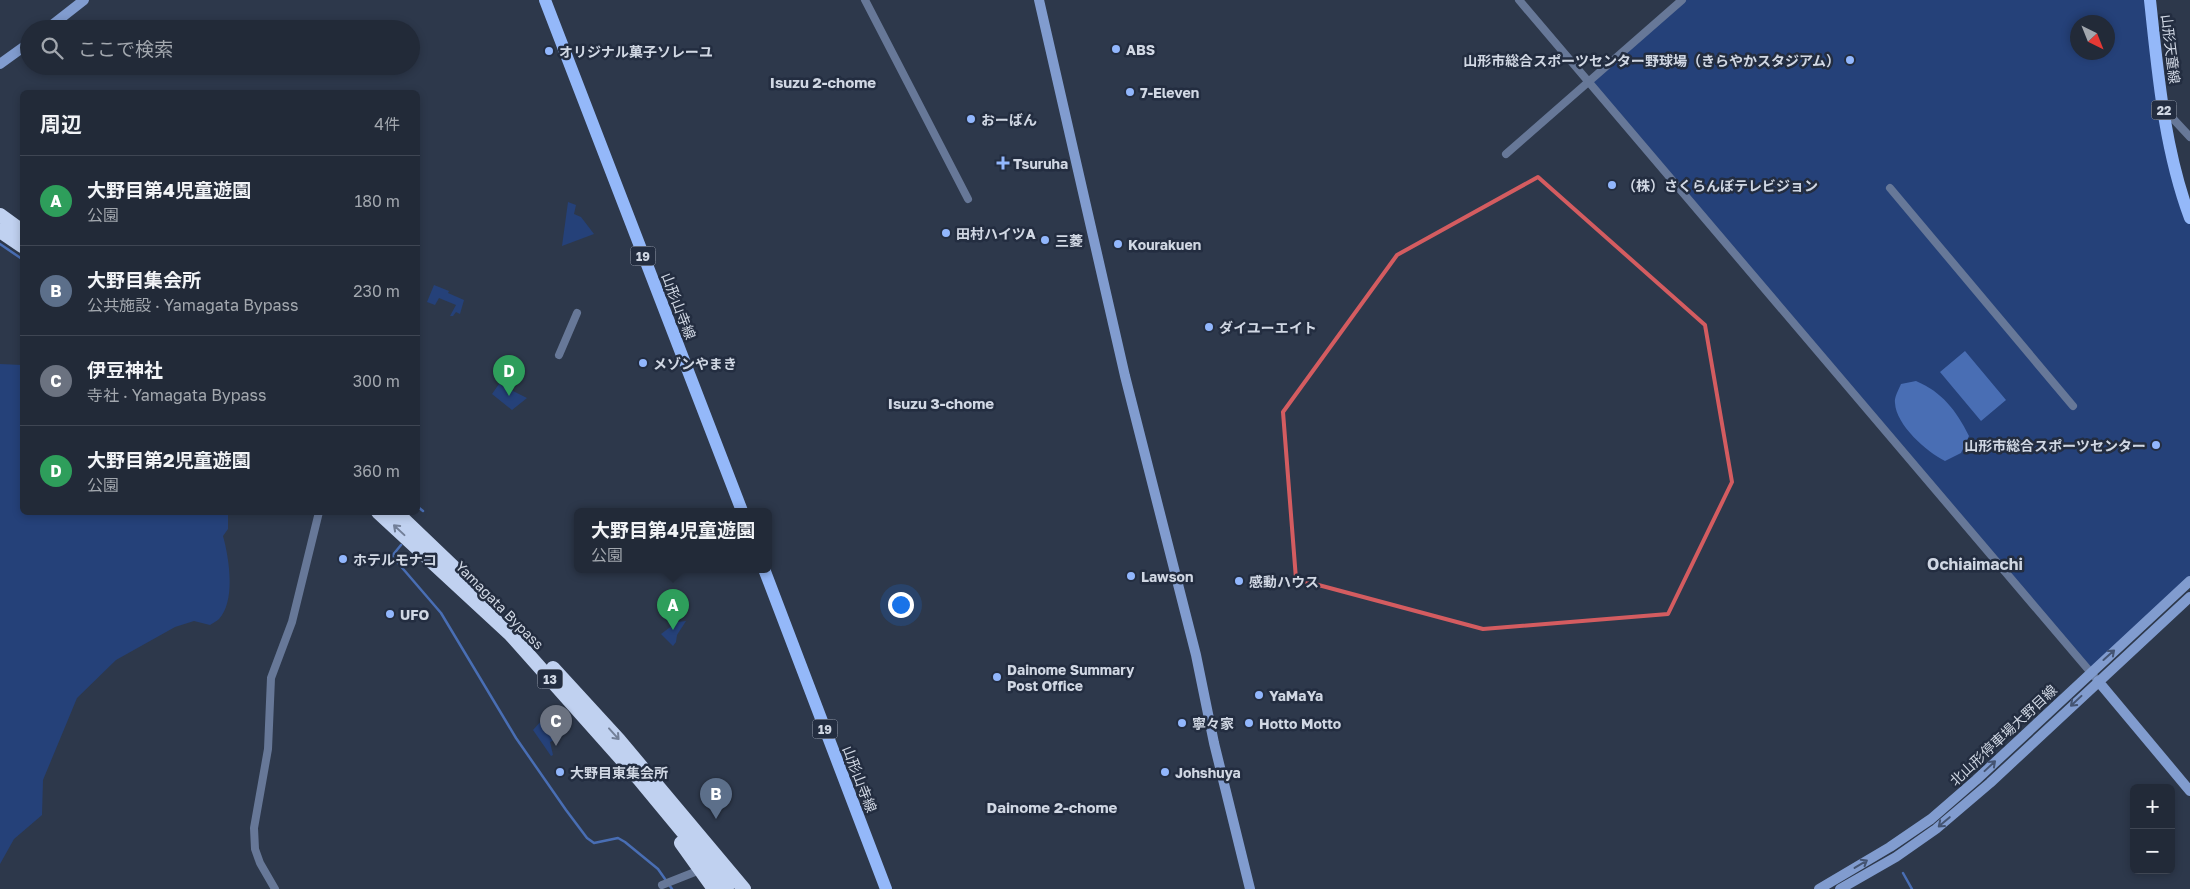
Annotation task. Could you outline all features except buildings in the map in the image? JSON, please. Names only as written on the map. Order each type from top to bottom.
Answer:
[{"type":"highway","points":[[0,215],[20,230]]},
{"type":"highway","points":[[0,231],[20,245]]},
{"type":"highway","name":"Yamagata Bypass","points":[[381,515],[510,634],[599,734],[703,865],[727,889]]},
{"type":"highway","name":"Yamagata Bypass","points":[[399,515],[521,633],[619,740],[743,888]]},
{"type":"highway","points":[[703,865],[714,889]]},
{"type":"main road","name":"山形山寺線","points":[[546,0],[741,508]]},
{"type":"main road","name":"山形天童線","points":[[2150,0],[2168,146],[2178,186],[2190,218]]},
{"type":"main road","name":"山形山寺線","points":[[766,573],[886,889]]},
{"type":"street","points":[[58,20],[84,0]]},
{"type":"street","points":[[865,0],[968,199]]},
{"type":"street","points":[[1039,0],[1125,376],[1196,656],[1214,743],[1250,889]]},
{"type":"street","points":[[1519,0],[2190,791]]},
{"type":"street","points":[[1506,154],[1682,0]]},
{"type":"street","points":[[0,64],[20,50]]},
{"type":"street","points":[[2163,108],[2190,137]]},
{"type":"street","points":[[1890,188],[2073,406]]},
{"type":"street","points":[[559,355],[577,313]]},
{"type":"street","points":[[275,889],[260,863],[255,849],[254,828],[268,749],[271,678],[292,622],[318,515]]},
{"type":"street","name":"北山形停車場大野目線","points":[[1819,889],[1890,847],[1931,819],[1976,780],[2190,581]]},
{"type":"street","name":"北山形停車場大野目線","points":[[1840,889],[1896,857],[1936,829],[1990,783],[2098,681],[2190,598]]},
{"type":"street","points":[[662,885],[703,865]]},
{"type":"highlighted area","points":[[1538,177],[1705,325],[1732,482],[1668,614],[1483,629],[1296,579],[1283,412],[1397,255]]},
{"type":"shaded area","name":"山形市総合スポーツセンター","points":[[1682,0],[2147,0],[2190,218],[2190,581],[2090,672],[1588,82]]},
{"type":"shaded area","points":[[568,202],[576,205],[574,214],[581,217],[594,234],[562,246]]},
{"type":"shaded area","points":[[434,285],[464,300],[460,314],[456,312],[453,316],[450,316],[456,305],[439,298],[435,305],[427,302]]},
{"type":"shaded area","points":[[1965,351],[2006,400],[1981,421],[1940,372]]},
{"type":"shaded area","points":[[0,364],[20,365],[20,515],[228,515],[228,529],[223,536],[230,579],[228,601],[218,620],[210,625],[194,621],[175,627],[116,660],[77,698],[43,780],[42,815],[14,839],[0,864]]},
{"type":"shaded area","points":[[1916,381],[1941,396],[1959,418],[1969,436],[1961,453],[1945,461],[1914,437],[1901,420],[1897,411],[1895,398],[1901,384]]},
{"type":"shaded area","points":[[499,384],[527,398],[512,410],[492,394]]},
{"type":"shaded area","points":[[686,621],[677,635],[673,646],[661,634],[677,622]]},
{"type":"shaded area","points":[[551,710],[565,732],[559,738],[550,742],[553,755],[551,756],[533,730]]},
{"type":"waterway","points":[[0,244],[20,258]]},
{"type":"waterway","points":[[401,545],[392,556],[441,613],[516,738],[587,838],[594,843],[618,838],[625,842],[658,869],[672,889]]},
{"type":"waterway","points":[[1903,873],[1912,889]]},
{"type":"place","name":"ABS","points":[[1116,49]]},
{"type":"place","name":"オリジナル菓子ソレーユ","points":[[549,51]]},
{"type":"place","name":"山形市総合スポーツセンター野球場（きらやかスタジアム）","points":[[1850,60]]},
{"type":"place","name":"7-Eleven","points":[[1130,92]]},
{"type":"place","name":"おーばん","points":[[971,119]]},
{"type":"place","name":"Tsuruha","points":[[1003,163]]},
{"type":"place","name":"（株）さくらんぼテレビジョン","points":[[1612,185]]},
{"type":"place","name":"田村ハイツA","points":[[946,233]]},
{"type":"place","name":"三菱","points":[[1045,240]]},
{"type":"place","name":"Kourakuen","points":[[1118,244]]},
{"type":"place","name":"ダイユーエイト","points":[[1209,327]]},
{"type":"place","name":"メゾンやまき","points":[[643,363]]},
{"type":"place","name":"大野目第2児童遊園","points":[[509,396]]},
{"type":"place","name":"山形市総合スポーツセンター","points":[[2156,445]]},
{"type":"place","name":"ホテルモナコ","points":[[343,559]]},
{"type":"place","name":"Lawson","points":[[1131,576]]},
{"type":"place","name":"感動ハウス","points":[[1239,581]]},
{"type":"place","name":"UFO","points":[[390,614]]},
{"type":"place","name":"大野目第4児童遊園","points":[[673,630]]},
{"type":"place","name":"Dainome Summary Post Office","points":[[997,677]]},
{"type":"place","name":"YaMaYa","points":[[1259,695]]},
{"type":"place","name":"寧々家","points":[[1182,723]]},
{"type":"place","name":"Hotto Motto","points":[[1249,723]]},
{"type":"place","name":"伊豆神社","points":[[556,746]]},
{"type":"place","name":"大野目東集会所","points":[[560,772]]},
{"type":"place","name":"Johshuya","points":[[1165,772]]},
{"type":"place","name":"大野目集会所","points":[[716,819]]},
{"type":"district","name":"Isuzu 2-chome","points":[[823,82]]},
{"type":"district","name":"Isuzu 3-chome","points":[[941,403]]},
{"type":"district","name":"Ochiaimachi","points":[[1975,564]]},
{"type":"district","name":"Dainome 2-chome","points":[[1052,807]]}]
